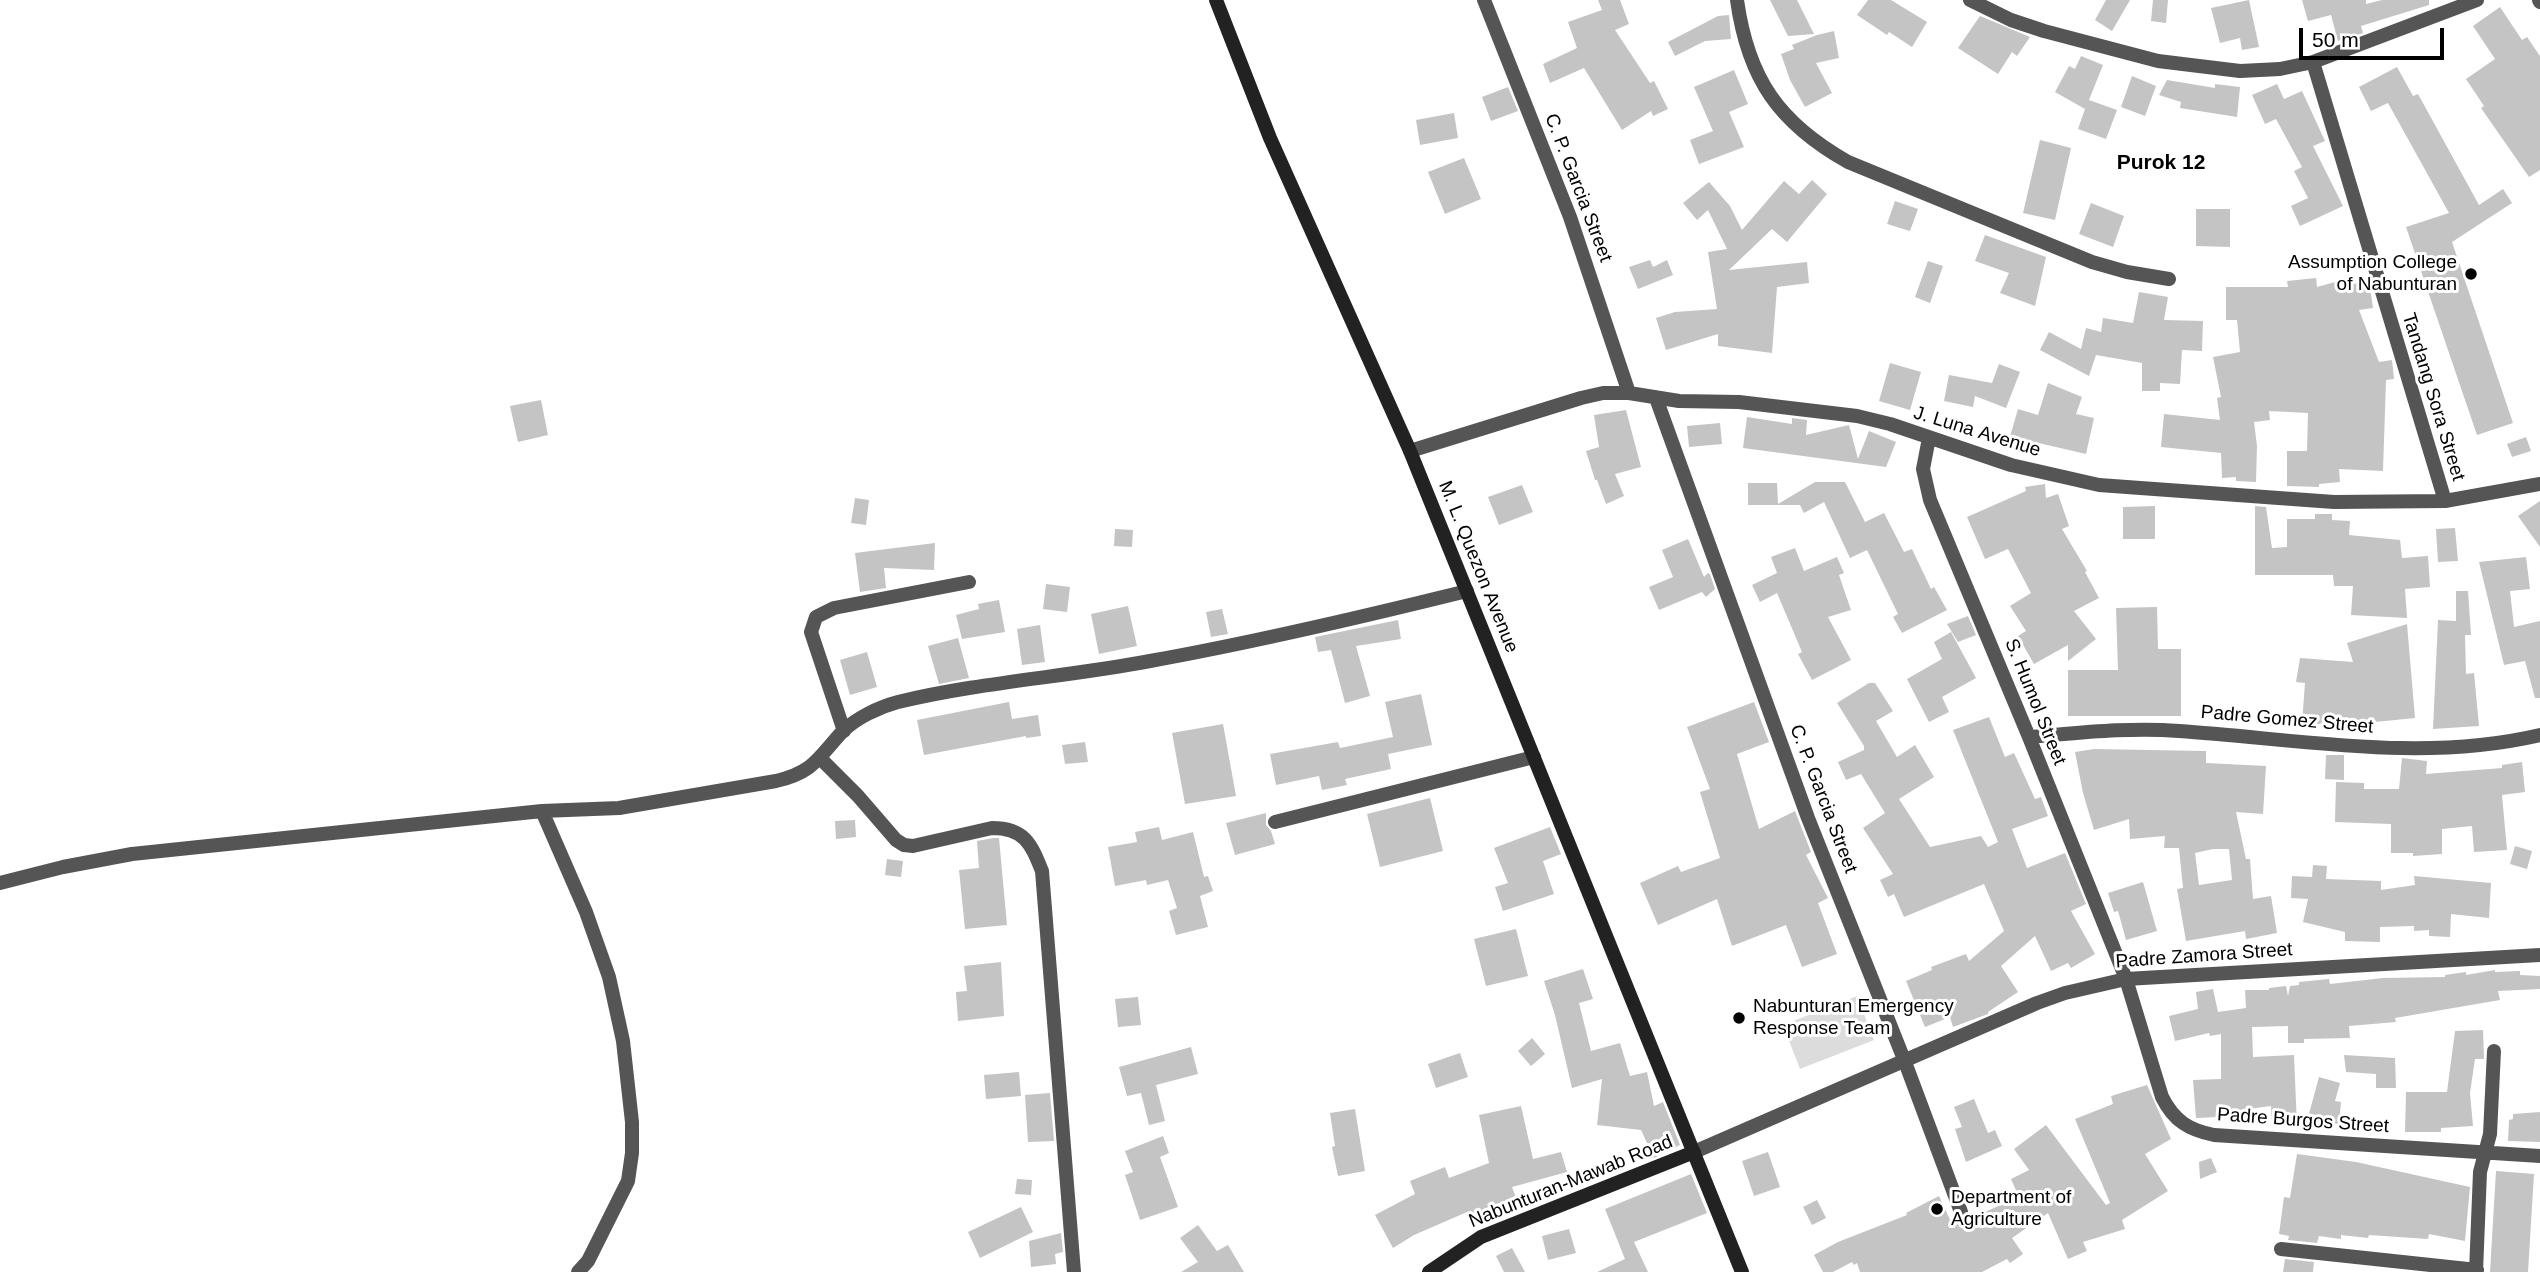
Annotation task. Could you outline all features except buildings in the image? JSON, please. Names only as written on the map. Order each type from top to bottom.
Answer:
[{"type":"main road","name":"M. L. Quezon Avenue","points":[[1216,0],[1270,138],[1410,451],[1742,1272]]},
{"type":"main road","name":"Nabunturan-Mawab Road","points":[[1429,1272],[1454,1253],[1500,1229],[1694,1152]]},
{"type":"street","name":"C. P. Garcia Street","points":[[1484,0],[1570,217],[1629,393]]},
{"type":"street","points":[[1737,0],[1745,41],[1758,75],[1772,100],[1793,125],[1821,146],[1848,162],[2092,262],[2126,272],[2169,279]]},
{"type":"street","points":[[1970,0],[2011,20],[2044,31],[2158,61],[2240,71],[2280,69],[2313,62],[2477,0]]},
{"type":"street","name":"Tandang Sora Street","points":[[2313,62],[2445,501]]},
{"type":"street","name":"J. Luna Avenue","points":[[1410,451],[1581,398],[1603,393],[1629,393],[1656,398],[1759,403],[1857,416],[1890,424],[2011,465],[2099,485],[2334,502],[2445,501],[2540,484]]},
{"type":"street","name":"C. P. Garcia Street","points":[[1656,398],[1808,818],[1961,1212]]},
{"type":"street","name":"S. Humol Street","points":[[1929,438],[1923,469],[1930,500],[2126,979]]},
{"type":"street","points":[[844,731],[811,632],[816,617],[834,608],[968,582]]},
{"type":"street","points":[[0,883],[63,867],[132,854],[542,811],[619,808],[776,781],[800,773],[821,759],[844,731],[867,714],[895,703],[1031,678],[1148,662],[1380,613],[1467,591]]},
{"type":"street","name":"Padre Gomez Street","points":[[2029,737],[2103,731],[2175,730],[2409,750],[2463,748],[2540,735]]},
{"type":"street","points":[[1275,822],[1534,757]]},
{"type":"street","points":[[821,759],[896,840],[904,845],[913,846],[992,828],[1005,828],[1021,834],[1031,846],[1044,883],[1074,1272]]},
{"type":"street","points":[[542,811],[586,912],[609,977],[623,1041],[632,1122],[628,1181],[588,1261],[578,1272]]},
{"type":"street","name":"Padre Zamora Street","points":[[1694,1152],[2036,1003],[2065,993],[2126,979],[2540,955]]},
{"type":"street","name":"Padre Burgos Street","points":[[2126,979],[2162,1097],[2179,1123],[2194,1131],[2214,1135],[2540,1156]]},
{"type":"street","points":[[2281,1249],[2476,1271],[2480,1172],[2490,1134],[2494,1051]]},
{"type":"shaded area","points":[[1857,996],[1874,1040],[1800,1069],[1783,1025]]},
{"type":"place","name":"Assumption College of Nabunturan","points":[[2471,274]]},
{"type":"place","name":"Nabunturan Emergency Response Team","points":[[1739,1018]]},
{"type":"place","name":"Department of Agriculture","points":[[1937,1209]]},
{"type":"district","name":"Purok 12","points":[[2161,163]]}]
